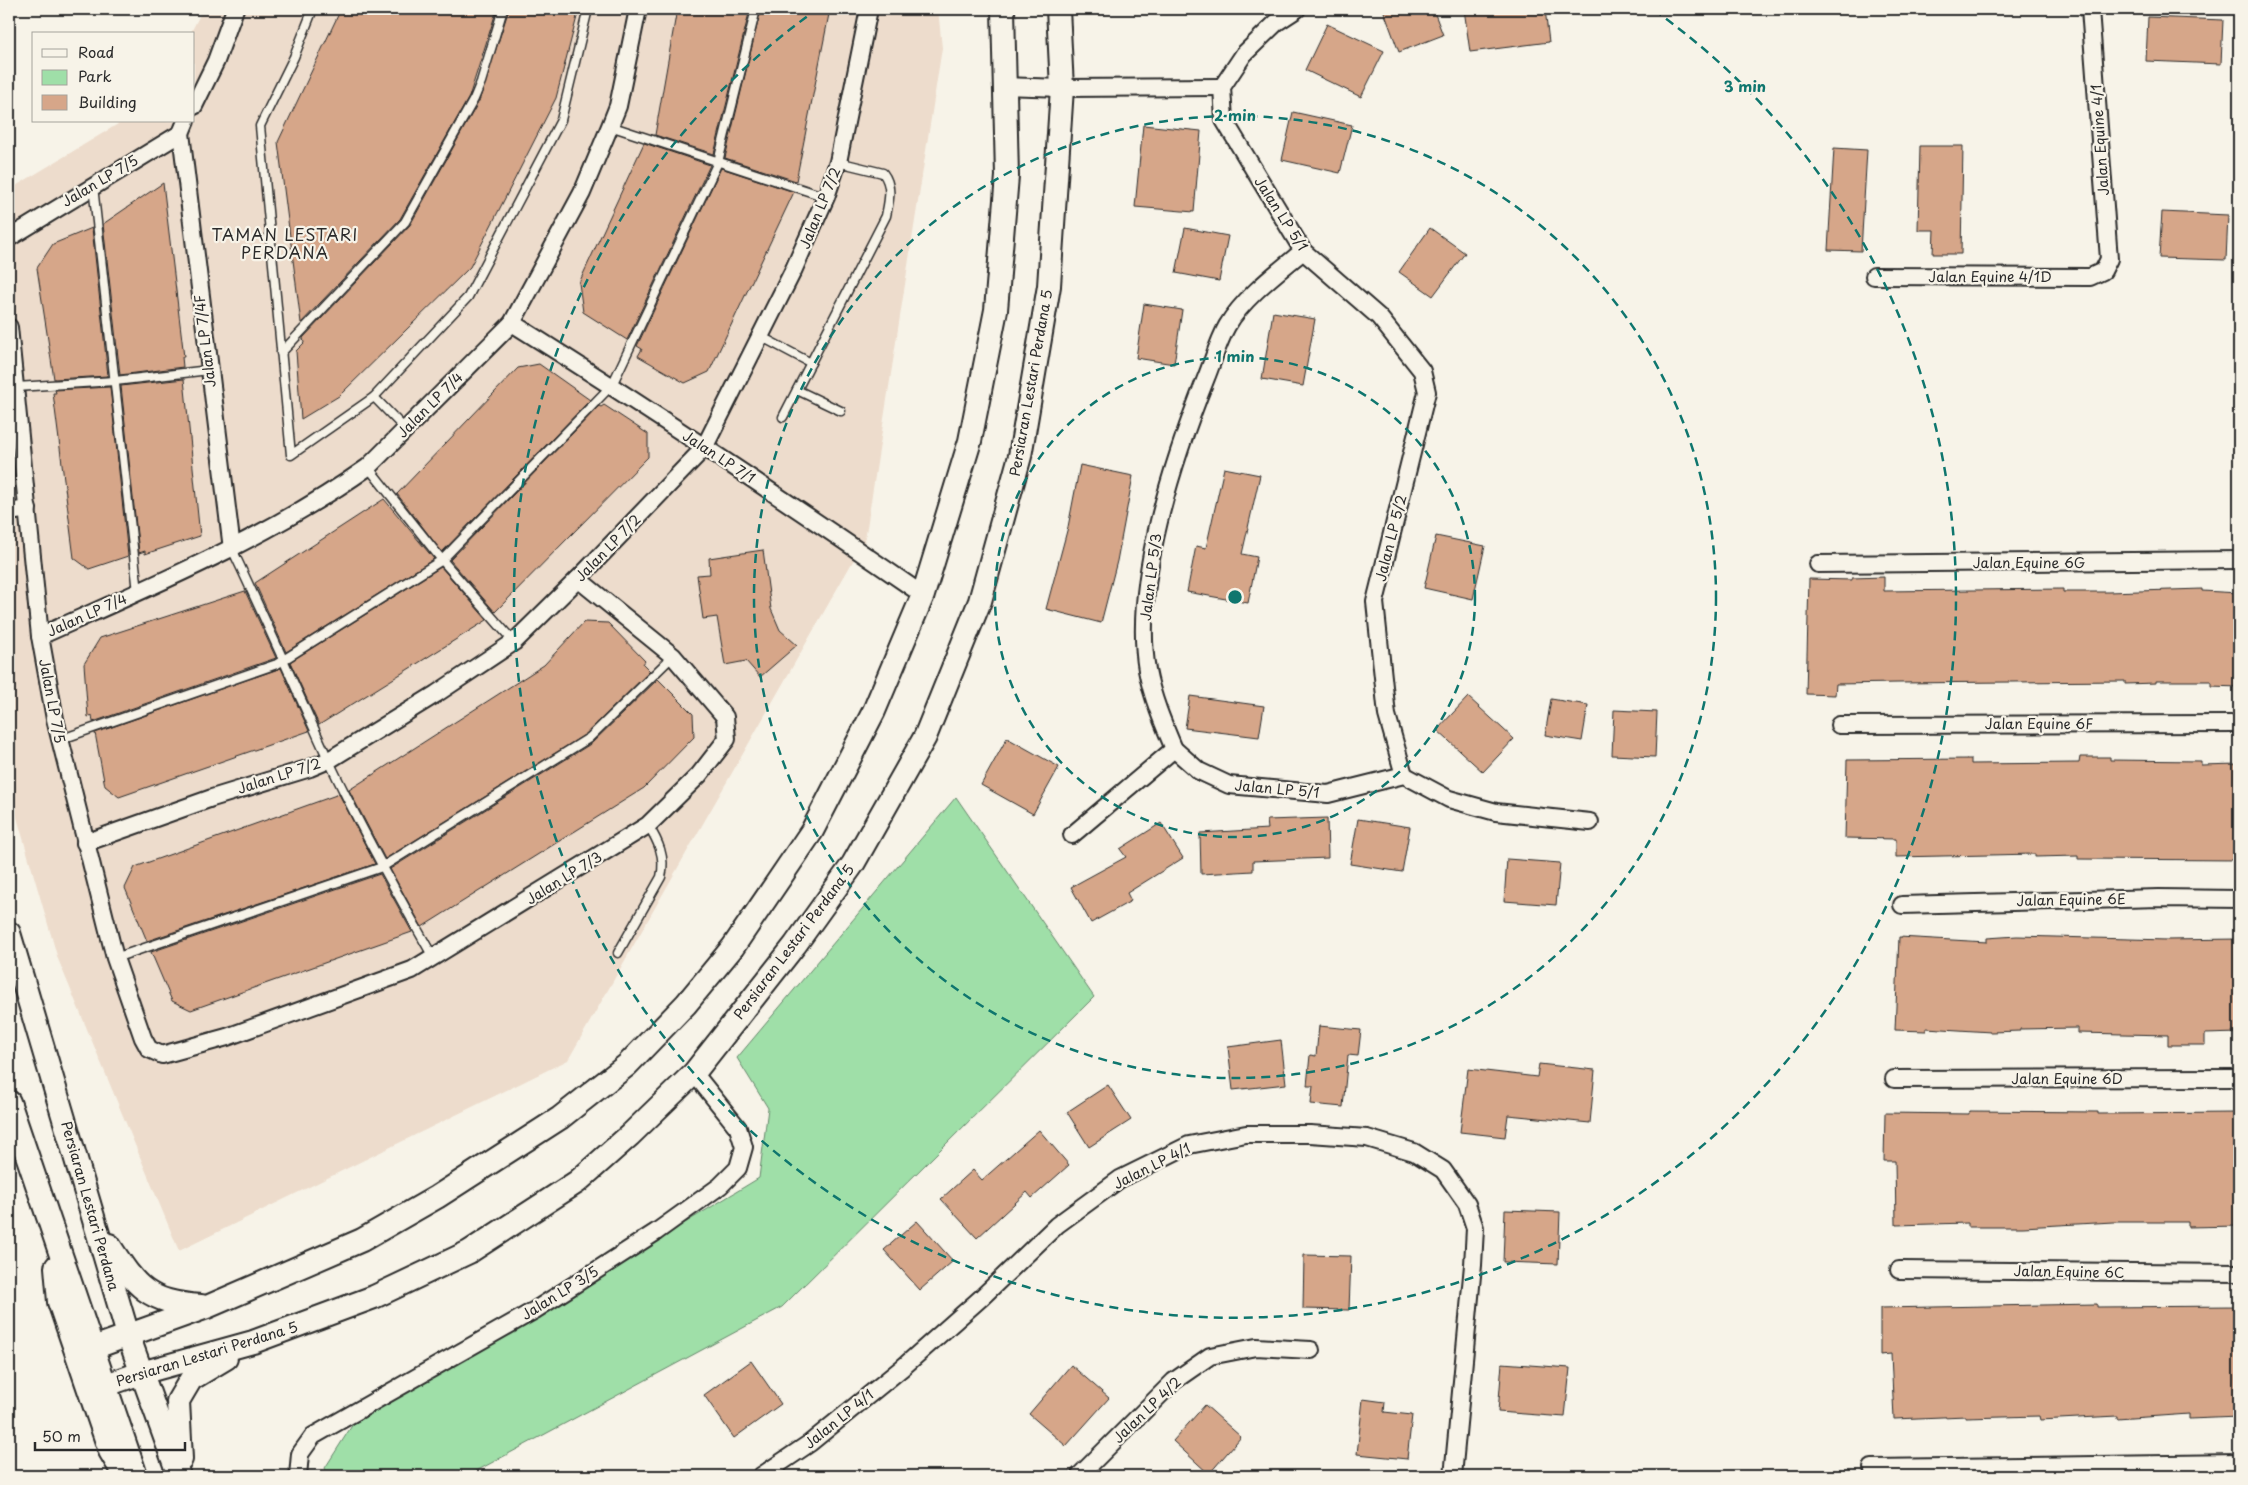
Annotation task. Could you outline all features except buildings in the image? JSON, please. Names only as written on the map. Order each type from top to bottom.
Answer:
[{"type":"main road","points":[[93,1348],[207,1306],[362,1240],[437,1197],[560,1118],[627,1065],[686,1004],[733,947],[812,832],[874,711],[923,595],[970,440],[996,310],[1007,176],[1003,9]]},
{"type":"main road","name":"Persiaran Lestari Perdana 5","points":[[106,1385],[141,1373],[253,1342],[374,1297],[469,1252],[577,1182],[630,1135],[694,1073],[795,945],[853,864],[924,737],[980,601],[1020,456],[1048,286],[1062,88],[1058,9]]},
{"type":"main road","name":"Persiaran Lestari Perdana","points":[[9,933],[128,1336],[180,1476]]},
{"type":"main road","points":[[9,1102],[136,1476]]},
{"type":"main road","points":[[96,1225],[126,1270],[141,1288],[160,1300],[207,1306]]},
{"type":"main road","points":[[53,1230],[60,1302],[110,1451],[125,1476]]},
{"type":"main road","points":[[180,1476],[178,1401],[191,1379],[253,1342]]},
{"type":"street","points":[[195,104],[216,61],[235,9]]},
{"type":"street","name":"Jalan LP 7/4","points":[[40,636],[232,549],[343,484],[368,467],[512,323],[582,192],[610,126],[618,106],[638,9]]},
{"type":"street","name":"Jalan LP 7/2","points":[[85,843],[212,798],[310,768],[329,760],[436,694],[514,642],[578,579],[704,448],[793,271],[826,197],[838,162],[869,9]]},
{"type":"street","points":[[1005,86],[1062,88],[1222,87],[1244,54],[1277,22],[1296,9]]},
{"type":"street","name":"Jalan Equine 4/1","points":[[2090,9],[2109,259],[2103,271]]},
{"type":"street","name":"Jalan LP 5/1","points":[[1222,87],[1224,120],[1303,251],[1379,316]]},
{"type":"street","name":"Jalan LP 7/5","points":[[9,238],[184,127]]},
{"type":"street","name":"Jalan LP 7/4F","points":[[184,127],[209,370],[232,549]]},
{"type":"street","name":"Jalan LP 5/3","points":[[1174,749],[1156,706],[1147,670],[1144,639],[1154,538],[1194,410],[1228,325],[1260,288],[1303,251]]},
{"type":"street","name":"Jalan Equine 4/1D","points":[[1874,276],[2090,277],[2103,271]]},
{"type":"street","name":"Jalan LP 5/2","points":[[1379,316],[1422,371],[1427,392],[1375,602],[1387,715],[1404,775]]},
{"type":"street","name":"Jalan LP 7/1","points":[[512,323],[612,385],[704,448],[788,502],[923,595]]},
{"type":"street","name":"Jalan LP 7/5","points":[[9,327],[40,636],[59,740],[115,958],[143,1038],[149,1049],[162,1054]]},
{"type":"street","points":[[9,512],[28,510]]},
{"type":"street","name":"Jalan Equine 6G","points":[[1818,564],[2239,560]]},
{"type":"street","name":"Jalan LP 7/3","points":[[162,1054],[227,1038],[412,970],[648,825],[699,775],[727,739],[725,717],[673,656],[578,579]]},
{"type":"street","name":"Jalan Equine 6F","points":[[1839,724],[2239,724]]},
{"type":"street","points":[[1072,835],[1174,749]]},
{"type":"street","name":"Jalan LP 5/1","points":[[1174,749],[1199,771],[1229,785],[1328,794],[1404,775]]},
{"type":"street","points":[[1404,775],[1449,799],[1496,812],[1590,822]]},
{"type":"street","name":"Jalan Equine 6E","points":[[1902,905],[2158,898],[2239,899]]},
{"type":"street","name":"Jalan LP 3/5","points":[[298,1476],[300,1454],[314,1436],[535,1310],[656,1232],[720,1186],[738,1168],[744,1147],[738,1128],[694,1073]]},
{"type":"street","name":"Jalan Equine 6D","points":[[1894,1079],[2239,1078]]},
{"type":"street","name":"Jalan LP 4/1","points":[[761,1476],[810,1444],[902,1368],[981,1298],[1057,1225],[1120,1179],[1190,1144],[1246,1134],[1310,1134],[1367,1138],[1414,1152],[1443,1170],[1467,1204],[1475,1228],[1474,1256],[1453,1476]]},
{"type":"street","name":"Jalan Equine 6C","points":[[1899,1270],[2239,1274]]},
{"type":"street","name":"Jalan LP 4/2","points":[[1080,1476],[1174,1381],[1210,1356],[1256,1347],[1311,1350]]},
{"type":"street","points":[[1872,1468],[2239,1463]]},
{"type":"lane","points":[[313,9],[294,57],[260,126],[291,454],[374,397],[468,297],[561,120],[588,9]]},
{"type":"lane","points":[[281,353],[405,222],[474,99],[504,9]]},
{"type":"lane","points":[[59,740],[268,667],[284,659],[442,560],[612,385],[718,162],[756,9]]},
{"type":"lane","points":[[610,126],[826,197]]},
{"type":"lane","points":[[783,417],[886,216],[890,197],[889,183],[883,173],[838,162]]},
{"type":"lane","points":[[93,185],[138,592]]},
{"type":"lane","points":[[760,336],[811,363]]},
{"type":"lane","points":[[16,387],[114,381],[209,370]]},
{"type":"lane","points":[[797,390],[841,411]]},
{"type":"lane","points":[[374,397],[405,430]]},
{"type":"lane","points":[[368,467],[442,560],[514,642]]},
{"type":"lane","points":[[232,549],[329,760],[382,867],[433,958]]},
{"type":"lane","points":[[115,958],[382,867],[589,738],[673,656]]},
{"type":"lane","points":[[618,953],[662,877],[663,858],[658,842],[648,825]]},
{"type":"shaded area","points":[[203,9],[938,9],[942,48],[865,540],[568,1060],[179,1251],[58,959],[9,790],[9,190],[121,122],[195,122],[195,32],[191,32]]},
{"type":"green space","points":[[956,797],[1094,997],[782,1307],[467,1476],[328,1476],[325,1468],[353,1424],[759,1178],[768,1108],[737,1058]]},
{"type":"district","name":"TAMAN LESTARI PERDANA","points":[[285,244]]}]
